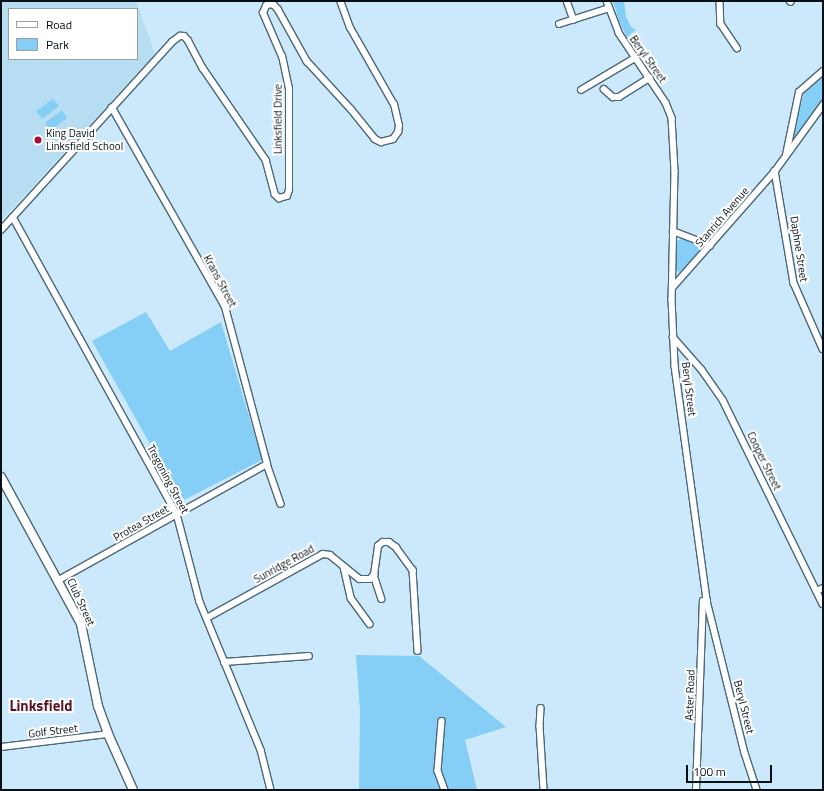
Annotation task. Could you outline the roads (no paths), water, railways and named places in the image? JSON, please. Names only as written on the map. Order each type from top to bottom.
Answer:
[{"type":"main road","name":"Club Street","points":[[1,476],[59,580],[82,629],[98,706],[108,734],[133,790]]},
{"type":"street","name":"Linksfield Drive","points":[[112,108],[174,39],[184,36],[188,40],[203,68],[266,160],[275,194],[282,198],[287,196],[289,190],[289,89],[282,57],[264,16],[264,9],[267,5],[276,6],[306,61],[356,114],[375,139],[381,142],[390,141],[394,139],[398,132],[398,119],[394,105],[350,28],[340,1]]},
{"type":"street","points":[[567,1],[574,20]]},
{"type":"street","name":"Beryl Street","points":[[607,1],[619,33],[666,104],[673,126],[675,171],[672,288],[673,337],[705,601],[745,753],[757,790]]},
{"type":"street","points":[[720,1],[721,24],[737,48]]},
{"type":"street","points":[[559,24],[609,8]]},
{"type":"street","points":[[581,90],[635,58]]},
{"type":"street","name":"Stanrich Avenue","points":[[785,157],[799,92],[823,71]]},
{"type":"street","points":[[604,89],[613,97],[619,97],[649,78]]},
{"type":"street","name":"Stanrich Avenue","points":[[672,288],[775,171],[823,105]]},
{"type":"street","points":[[1,230],[51,173],[112,108]]},
{"type":"street","name":"Krans Street","points":[[112,108],[225,307],[267,464],[281,504]]},
{"type":"street","name":"Daphne Street","points":[[775,171],[794,283],[823,350]]},
{"type":"street","name":"Tregoning Street","points":[[13,218],[177,514],[200,602],[261,750],[271,790]]},
{"type":"street","points":[[673,231],[710,245]]},
{"type":"street","name":"Cooper Street","points":[[673,337],[702,370],[719,393],[823,604]]},
{"type":"street","name":"Protea Street","points":[[59,580],[267,464]]},
{"type":"street","points":[[382,599],[378,583],[374,575],[378,546],[383,542],[392,543],[404,556],[414,574],[418,651]]},
{"type":"street","name":"Sunridge Road","points":[[206,618],[319,556],[330,555],[360,580],[370,579],[374,575]]},
{"type":"street","points":[[344,566],[351,598],[370,624]]},
{"type":"street","points":[[816,591],[823,588]]},
{"type":"street","name":"Aster Road","points":[[696,790],[705,601]]},
{"type":"street","points":[[224,662],[309,656]]},
{"type":"street","points":[[541,708],[540,726],[544,790]]},
{"type":"street","points":[[442,721],[438,771],[445,790]]},
{"type":"street","name":"Golf Street","points":[[1,747],[108,734]]},
{"type":"place","name":"King David Linksfield School","points":[[38,140]]},
{"type":"district","name":"Linksfield","points":[[41,706]]}]
